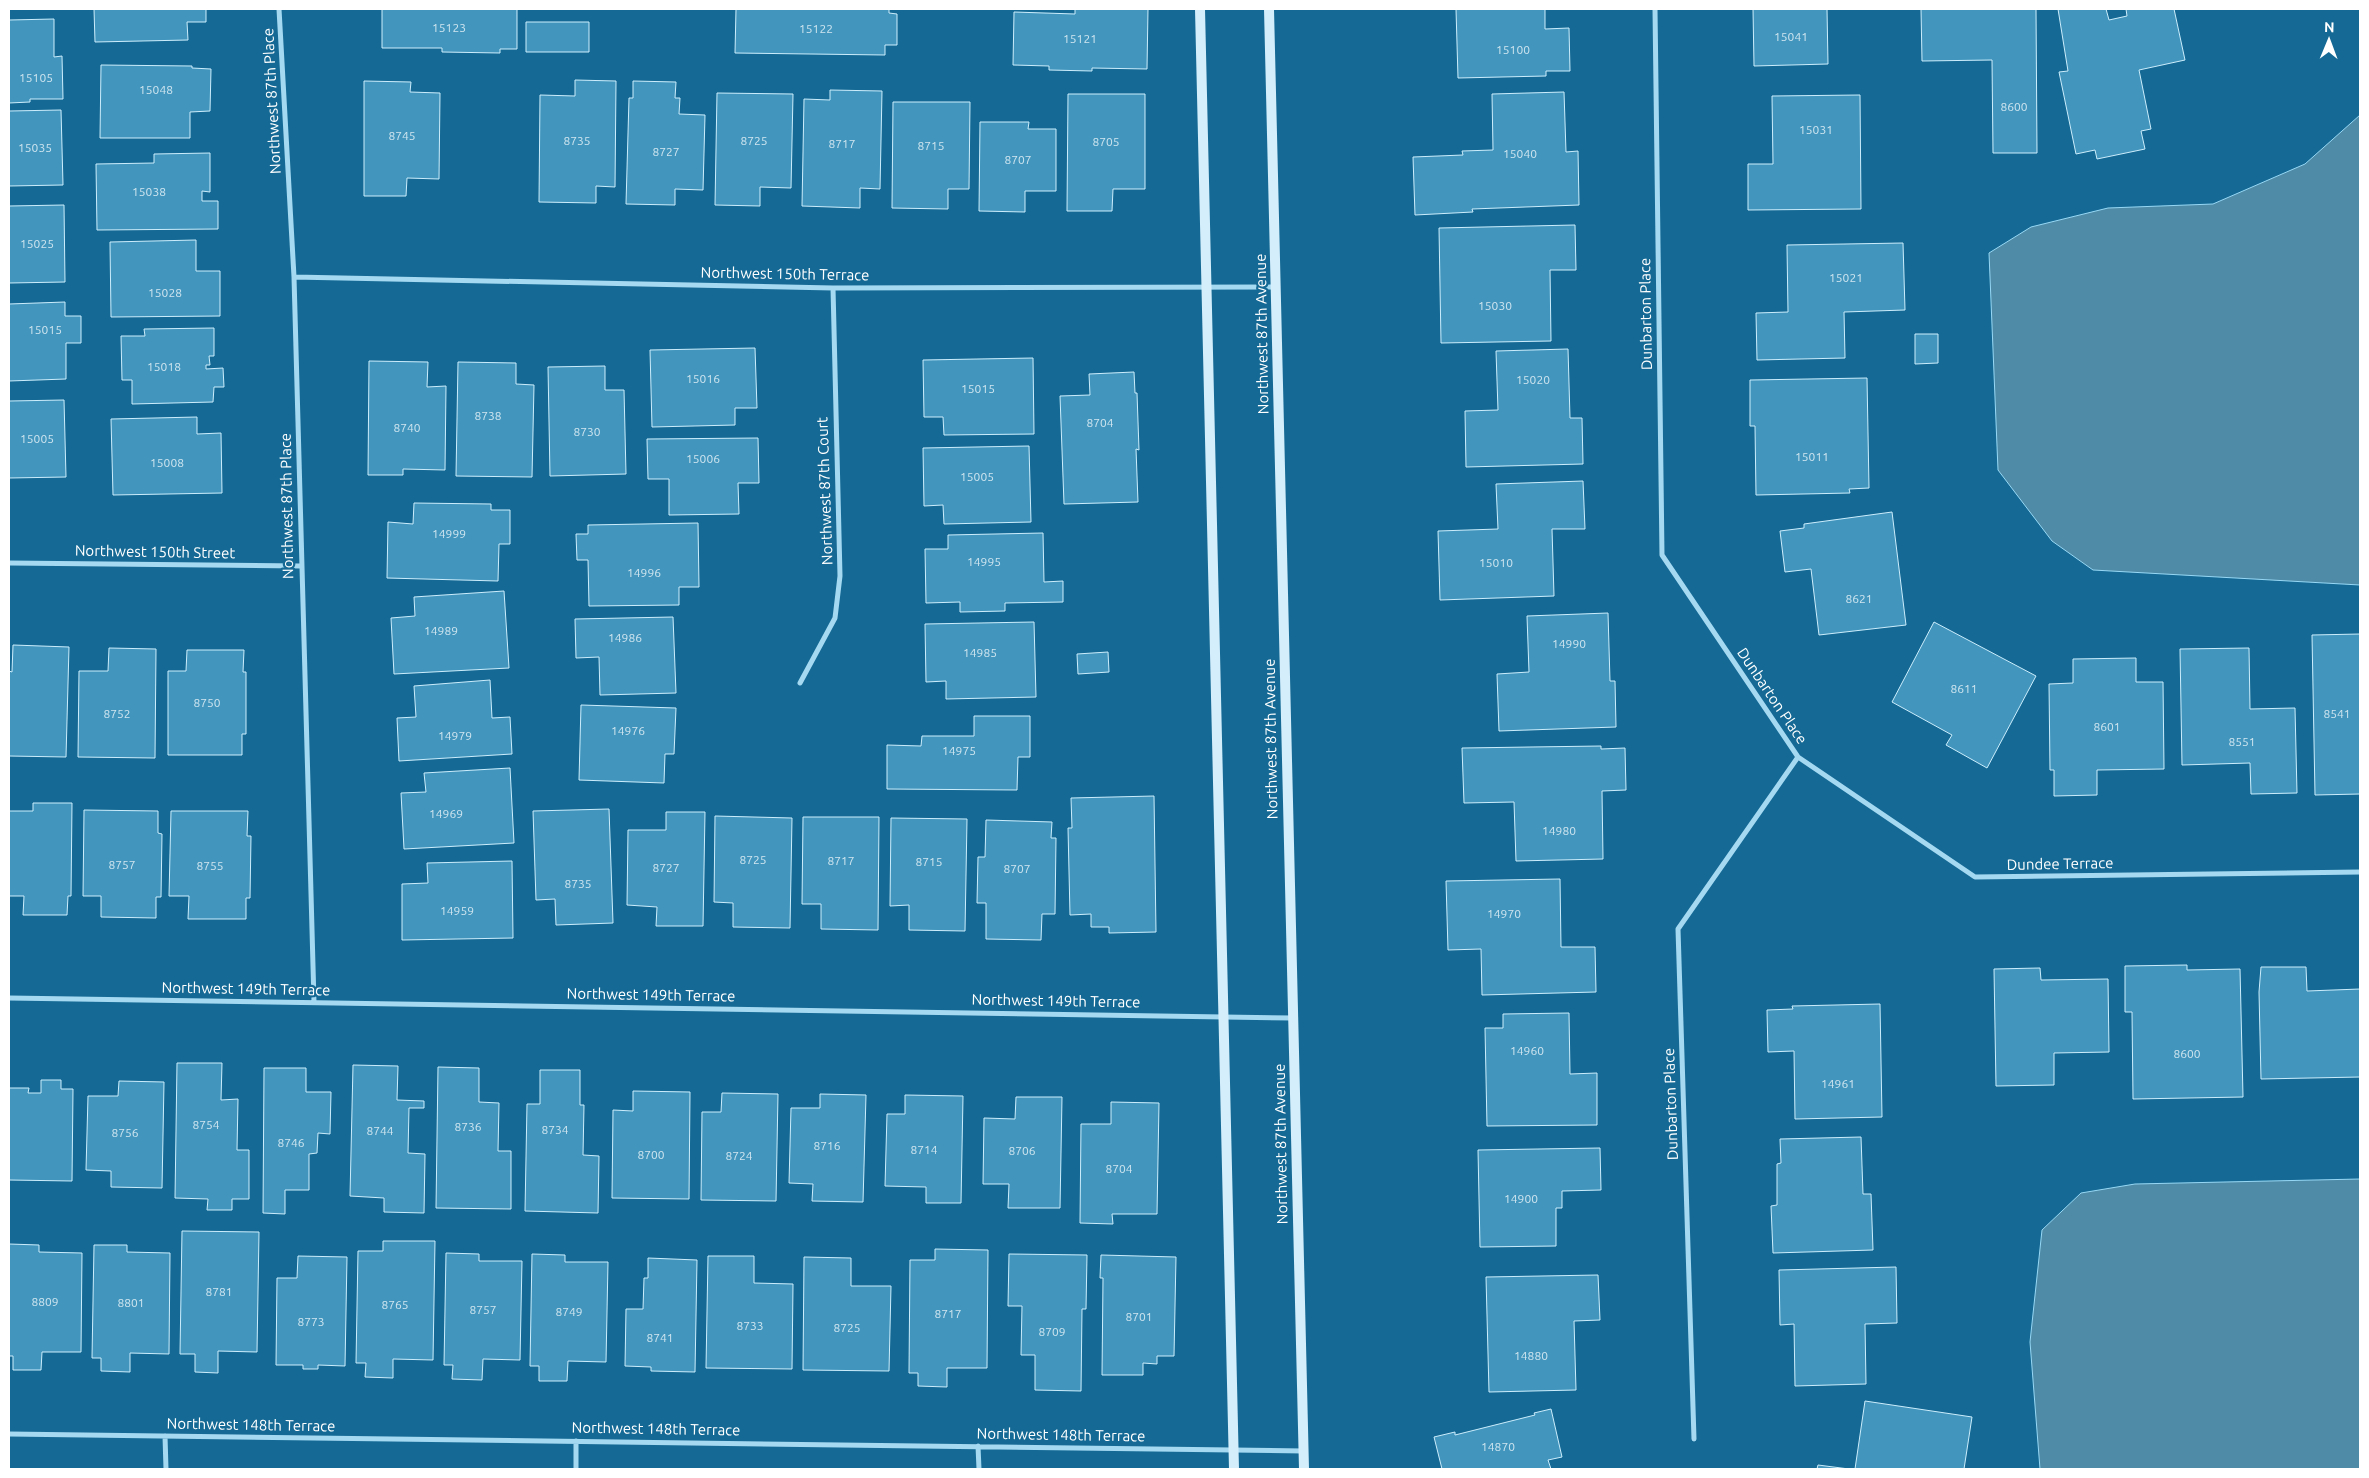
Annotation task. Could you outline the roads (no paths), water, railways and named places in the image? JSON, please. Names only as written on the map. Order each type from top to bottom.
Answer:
[{"type":"main road","points":[[1200,9],[1234,1469]]},
{"type":"main road","name":"Northwest 87th Avenue","points":[[1269,9],[1304,1469]]},
{"type":"street","name":"Northwest 87th Place","points":[[279,9],[294,277],[314,1002]]},
{"type":"street","name":"Dunbarton Place","points":[[1655,9],[1662,555],[1798,757],[1678,929],[1694,1439]]},
{"type":"street","name":"Northwest 150th Terrace","points":[[294,277],[832,288],[1275,287]]},
{"type":"street","name":"Northwest 87th Court","points":[[800,683],[835,618],[840,576],[832,288]]},
{"type":"street","name":"Northwest 150th Street","points":[[9,563],[301,566]]},
{"type":"street","name":"Dundee Terrace","points":[[1798,757],[1975,877],[2360,872]]},
{"type":"street","name":"Northwest 149th Terrace","points":[[9,998],[1293,1018]]},
{"type":"street","name":"Northwest 148th Terrace","points":[[9,1434],[1304,1451]]},
{"type":"street","points":[[166,1436],[166,1469]]},
{"type":"street","points":[[576,1441],[576,1469]]},
{"type":"street","points":[[978,1446],[979,1469]]},
{"type":"water","points":[[2360,115],[2360,585],[2093,570],[2052,541],[1998,470],[1989,253],[2031,227],[2108,208],[2213,204],[2305,164]]},
{"type":"water","points":[[2360,1179],[2360,1469],[2040,1469],[2030,1342],[2042,1230],[2081,1193],[2135,1184]]}]
